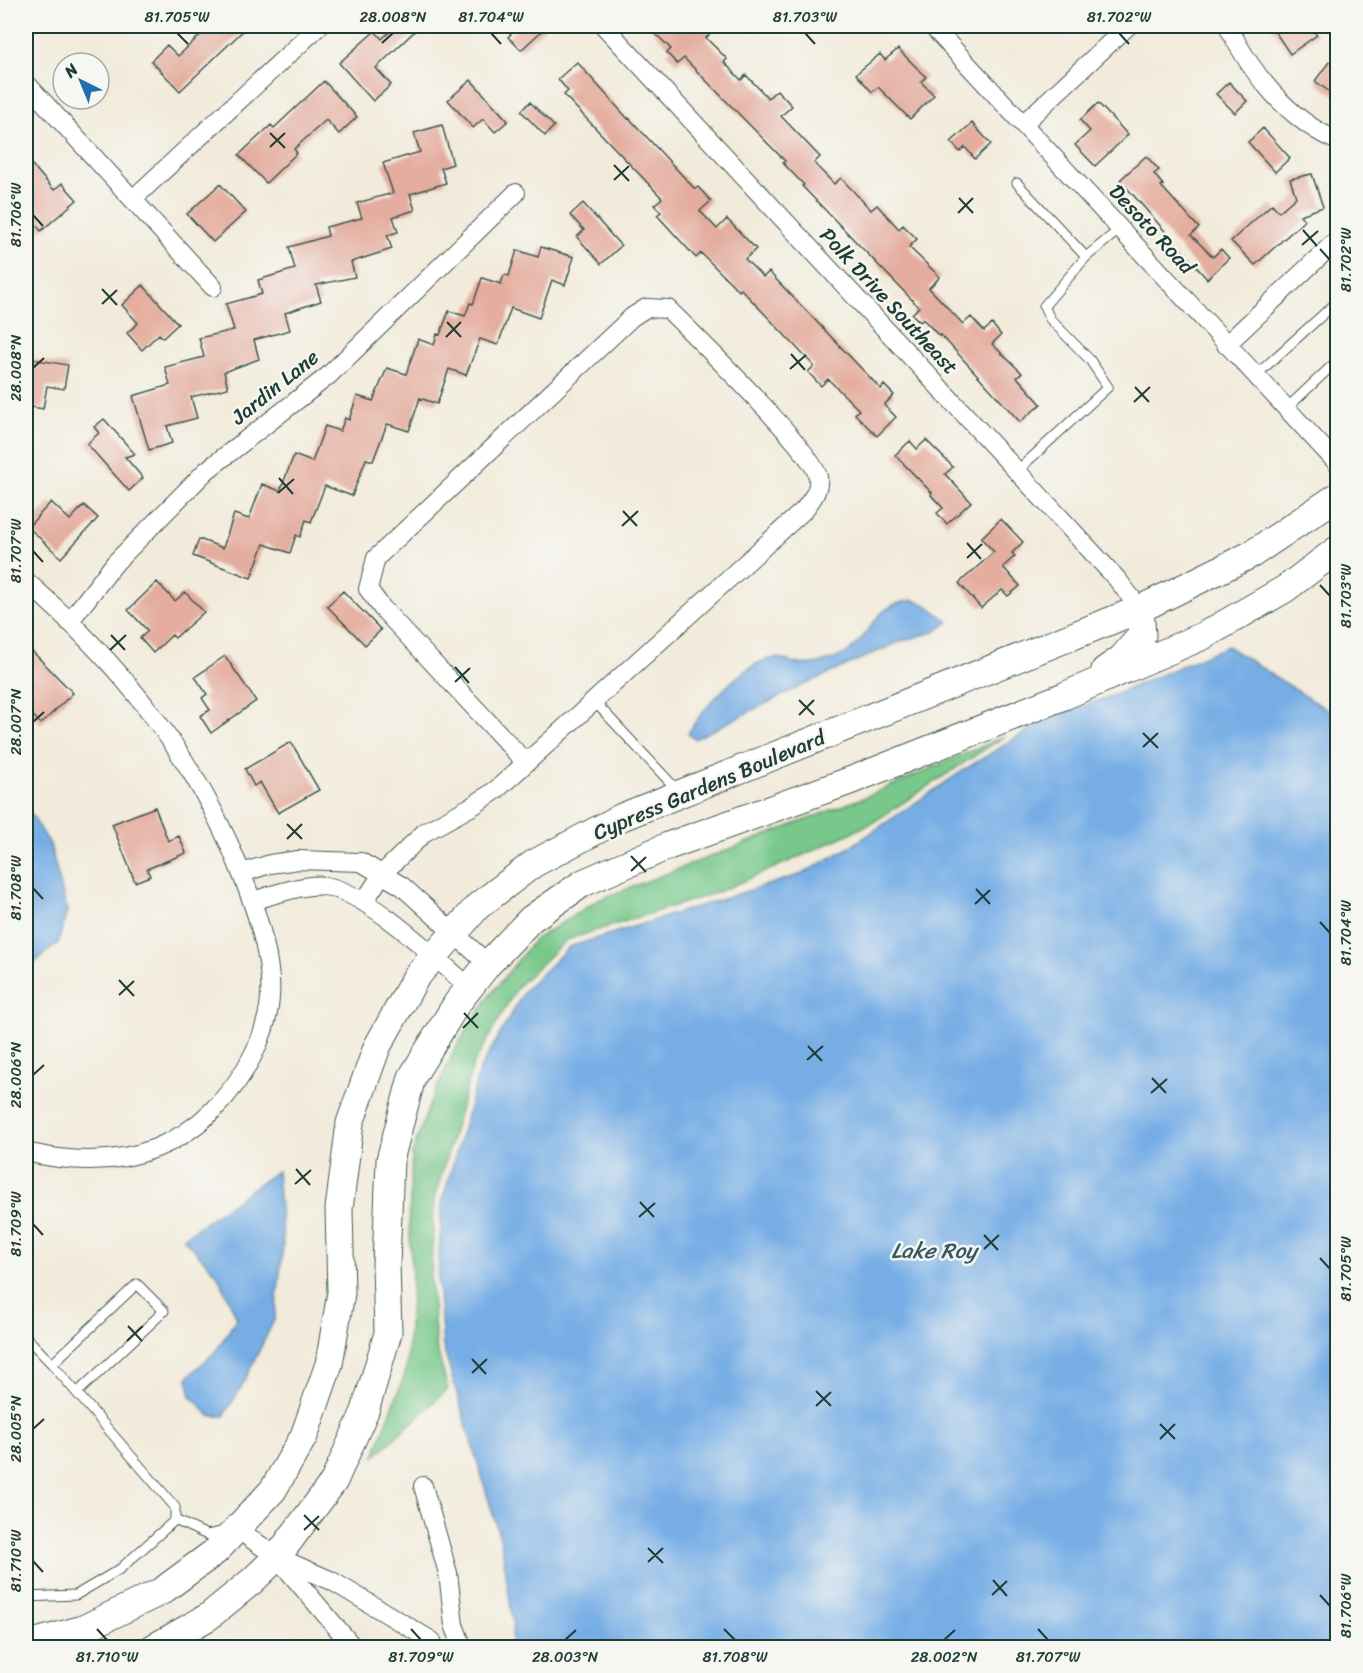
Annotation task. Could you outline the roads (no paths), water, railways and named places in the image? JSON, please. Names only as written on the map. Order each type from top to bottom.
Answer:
[{"type":"main road","name":"Cypress Gardens Boulevard","points":[[26,1645],[83,1629],[162,1591],[216,1551],[273,1490],[304,1436],[329,1364],[340,1293],[339,1209],[350,1123],[377,1047],[416,977],[478,906],[533,864],[622,817],[1140,609],[1252,554],[1338,496]]},
{"type":"main road","name":"Cypress Gardens Boulevard","points":[[153,1647],[208,1617],[277,1557],[334,1481],[365,1412],[388,1333],[386,1265],[390,1160],[412,1077],[469,987],[531,919],[583,883],[668,846],[852,780],[1064,696],[1205,635],[1285,589],[1338,549]]},
{"type":"main road","points":[[1064,696],[1121,659],[1142,634],[1140,609]]},
{"type":"street","name":"Polk Drive Southeast","points":[[604,26],[1117,579],[1140,609]]},
{"type":"street","name":"Desoto Road","points":[[932,26],[1338,464]]},
{"type":"street","points":[[1024,123],[1128,26]]},
{"type":"street","points":[[1228,26],[1253,69],[1286,106],[1305,122],[1338,141]]},
{"type":"street","points":[[134,198],[316,27]]},
{"type":"street","points":[[26,83],[134,198],[213,287]]},
{"type":"street","name":"Jardin Lane","points":[[69,622],[115,563],[206,471],[328,376],[516,193]]},
{"type":"street","points":[[1226,345],[1338,239]]},
{"type":"street","points":[[364,902],[382,874],[425,832],[482,800],[526,763],[804,510],[818,490],[818,476],[801,447],[668,309],[646,308],[632,317],[376,558],[370,573],[368,589],[382,608],[526,763]]},
{"type":"street","points":[[26,581],[69,622],[138,695],[180,751],[224,830],[242,873],[253,901],[263,938],[270,980],[268,1001],[258,1044],[239,1080],[224,1100],[200,1122],[165,1144],[114,1160],[61,1160],[26,1152]]},
{"type":"street","points":[[242,873],[270,864],[298,860],[361,862],[402,886],[488,964]]},
{"type":"street","points":[[253,901],[325,886],[364,902],[469,987]]},
{"type":"street","points":[[423,1486],[448,1573],[454,1625],[463,1647]]},
{"type":"street","points":[[237,1529],[277,1557],[333,1581],[428,1644],[454,1625]]},
{"type":"street","points":[[277,1557],[354,1647]]},
{"type":"lane","points":[[1017,183],[1086,256]]},
{"type":"lane","points":[[1017,471],[1108,387],[1090,360],[1050,319],[1044,306],[1086,256],[1121,228]]},
{"type":"lane","points":[[1255,376],[1338,301]]},
{"type":"lane","points":[[1286,409],[1338,360]]},
{"type":"lane","points":[[594,701],[681,793]]},
{"type":"lane","points":[[52,1364],[137,1284],[164,1311],[77,1394]]},
{"type":"lane","points":[[26,1337],[176,1507],[176,1520],[120,1569],[76,1595],[26,1597]]},
{"type":"lane","points":[[176,1520],[207,1535],[237,1529]]},
{"type":"water","points":[[914,600],[928,606],[949,622],[934,632],[901,641],[799,687],[695,739],[688,734],[714,699],[752,667],[776,658],[805,664],[837,658],[857,644],[882,613],[890,607]]},
{"type":"water","name":"Lake Roy","points":[[1227,646],[1337,716],[1337,1647],[511,1647],[513,1622],[501,1541],[443,1347],[438,1281],[442,1202],[480,1069],[525,990],[569,947],[802,874],[850,847],[967,768],[1045,720],[1114,695]]},
{"type":"water","points":[[26,806],[50,844],[67,911],[58,943],[33,964],[26,964]]},
{"type":"water","points":[[277,1171],[283,1246],[275,1318],[243,1384],[224,1416],[210,1416],[191,1396],[187,1378],[216,1351],[237,1318],[217,1274],[183,1238]]}]
